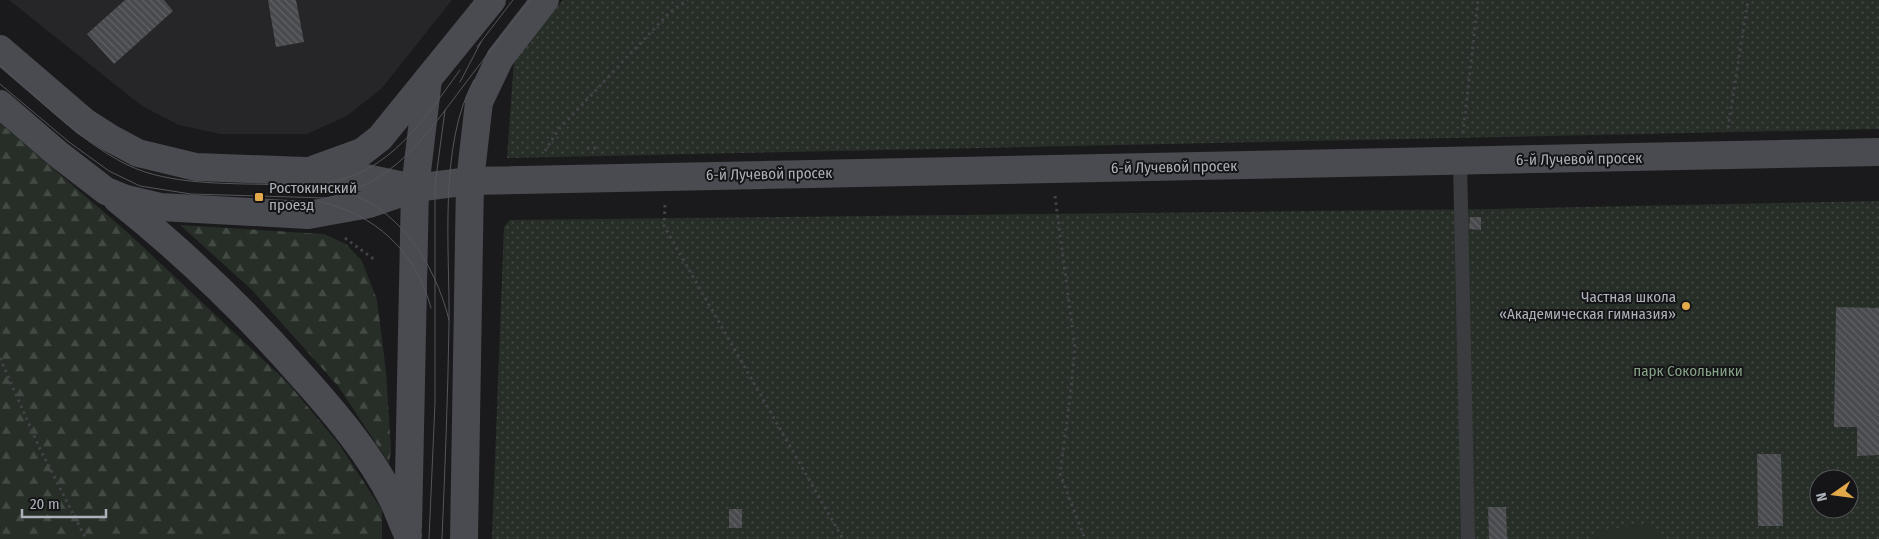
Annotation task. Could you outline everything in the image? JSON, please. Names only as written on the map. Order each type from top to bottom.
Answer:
[{"type":"main road","points":[[305,171],[333,164],[362,152],[380,138],[492,0]]},
{"type":"main road","points":[[464,539],[470,181],[478,102],[500,58],[545,0]]},
{"type":"main road","points":[[0,49],[86,122],[138,153],[196,167],[305,171],[361,177],[416,188]]},
{"type":"main road","points":[[407,537],[416,188],[428,79]]},
{"type":"main road","points":[[0,104],[58,154],[155,230],[261,330],[331,408],[379,476],[394,502],[407,537]]},
{"type":"main road","name":"6-й Лучевой просек","points":[[416,188],[470,181],[1879,152]]},
{"type":"main road","points":[[106,191],[126,199],[160,207],[308,215],[369,204],[416,188]]},
{"type":"lane","points":[[1460,161],[1468,539]]},
{"type":"path","points":[[528,180],[558,130],[670,12],[688,0]]},
{"type":"path","points":[[1460,161],[1478,0]]},
{"type":"path","points":[[1723,156],[1748,0]]},
{"type":"path","points":[[1055,195],[1074,348],[1070,398],[1060,474],[1084,539]]},
{"type":"path","points":[[665,204],[664,226],[843,539]]},
{"type":"path","points":[[0,358],[38,447],[86,539]]},
{"type":"shaded area","points":[[9,0],[452,0],[382,88],[347,116],[307,134],[220,134],[179,125],[142,106]]},
{"type":"green space","points":[[563,0],[1879,0],[1879,129],[507,158],[514,60]]},
{"type":"green space","points":[[0,123],[126,231],[287,382],[339,444],[382,510],[382,539],[0,539]]},
{"type":"green space","name":"парк Сокольники","points":[[1879,201],[1879,539],[492,539],[504,227],[510,220],[1493,209]]},
{"type":"green space","points":[[180,225],[324,234],[346,244],[362,261],[377,300],[386,371],[391,450],[389,463],[338,386],[252,290]]},
{"type":"green space","points":[[1651,524],[1659,534],[1659,539],[1590,539],[1597,531]]},
{"type":"building","points":[[125,0],[164,0],[173,11],[114,64],[87,34]]},
{"type":"building","points":[[268,0],[296,0],[304,42],[276,47]]},
{"type":"building","points":[[1470,217],[1481,217],[1481,230],[1469,229]]},
{"type":"building","points":[[1836,307],[1879,308],[1879,455],[1857,456],[1857,427],[1834,427]]},
{"type":"building","points":[[1757,454],[1781,454],[1783,526],[1758,526]]},
{"type":"building","points":[[1488,507],[1506,507],[1507,539],[1489,539]]},
{"type":"building","points":[[729,509],[742,509],[742,528],[729,528]]},
{"type":"tram line","points":[[477,47],[513,0]]},
{"type":"tram line","points":[[0,84],[69,142],[109,171],[140,186],[191,194],[326,198],[371,182],[406,156],[436,123],[530,0]]},
{"type":"tram line","points":[[460,82],[481,42]]},
{"type":"tram line","points":[[0,65],[69,126],[107,153],[145,172],[198,182],[325,187],[359,197],[378,208],[396,222],[411,239],[434,278],[449,320]]},
{"type":"tram line","points":[[325,183],[348,178],[369,168],[387,156],[419,124],[460,70]]},
{"type":"tram line","points":[[442,539],[449,350],[448,198],[455,135],[463,106],[474,80]]},
{"type":"tram line","points":[[429,539],[435,403],[435,185],[445,110]]},
{"type":"tram line","points":[[318,201],[358,215],[390,238],[415,269],[431,308]]},
{"type":"place","name":"Ростокинский проезд","points":[[259,197]]},
{"type":"place","name":"Частная школа «Академическая гимназия»","points":[[1686,306]]}]
